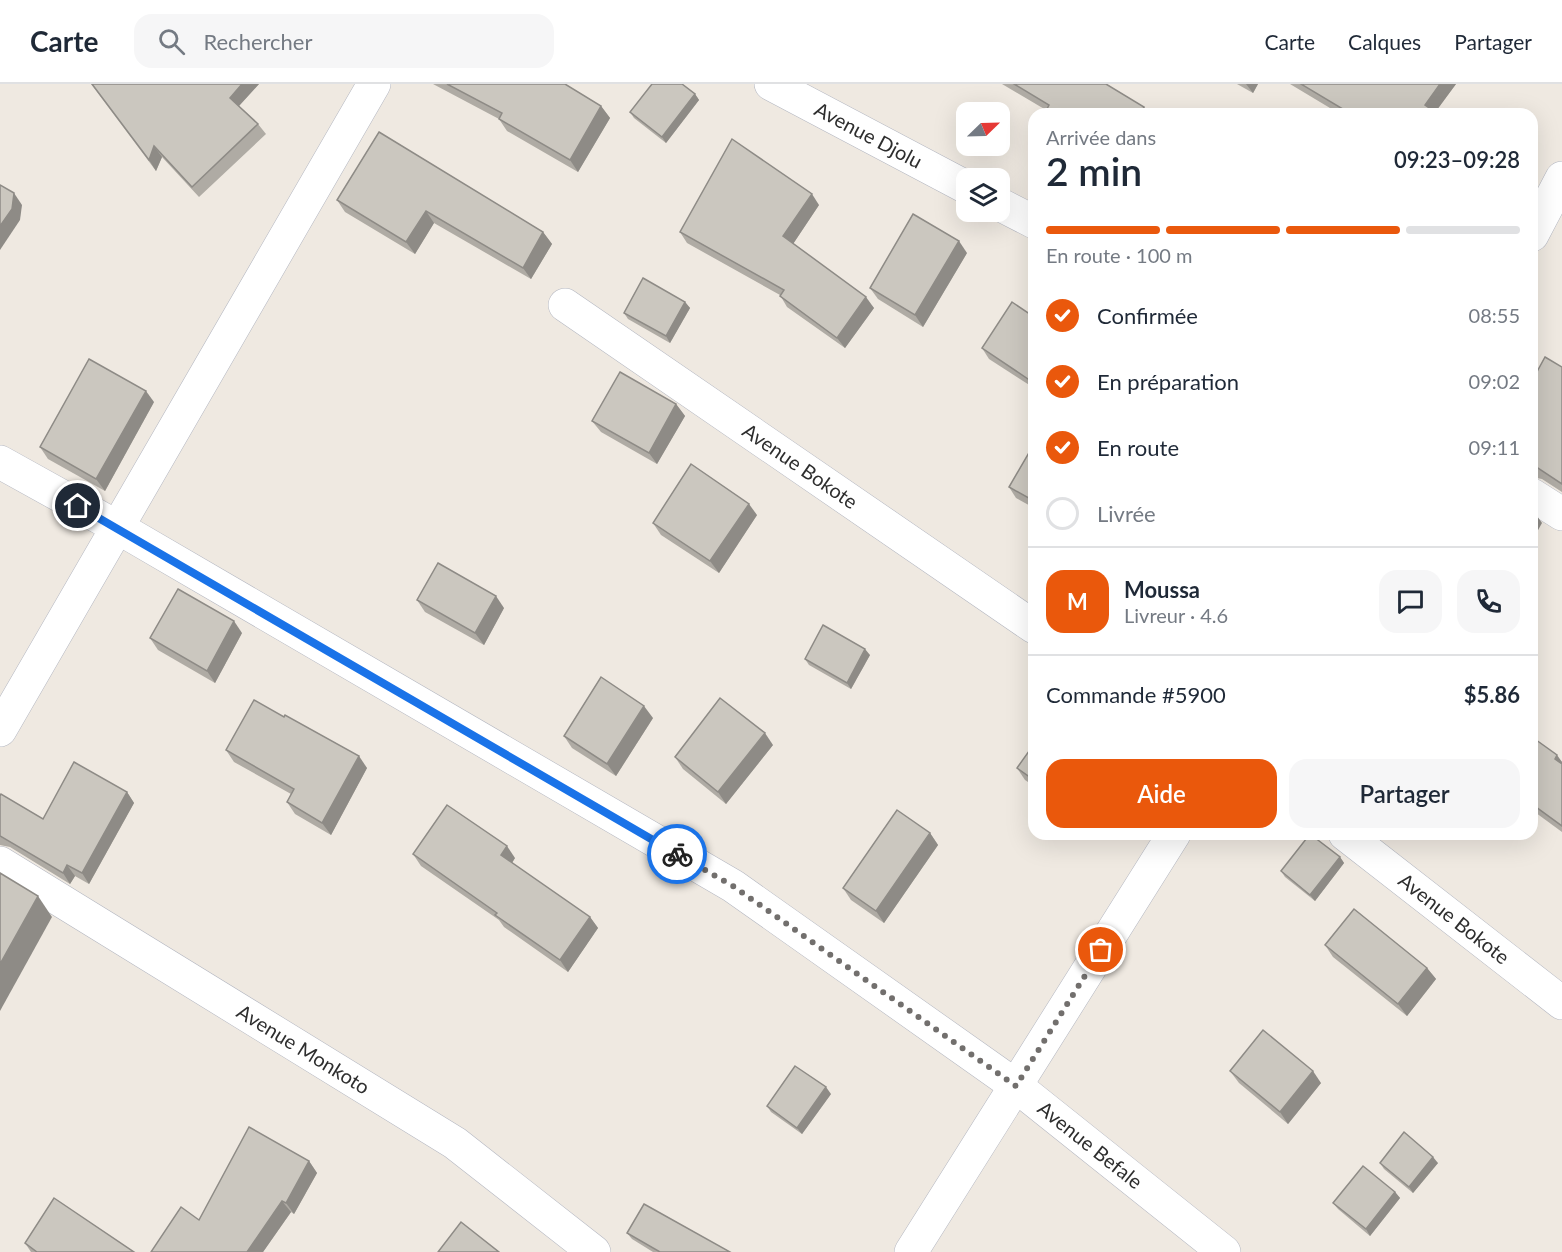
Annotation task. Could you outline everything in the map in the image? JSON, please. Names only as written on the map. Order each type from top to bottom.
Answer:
[{"type":"street","points":[[0,730],[374,84]]},
{"type":"street","name":"Avenue Djolu","points":[[771,84],[956,182]]},
{"type":"street","points":[[1538,224],[1562,178]]},
{"type":"street","points":[[1010,210],[1028,219]]},
{"type":"street","name":"Avenue Bokote","points":[[565,305],[1028,623]]},
{"type":"street","name":"Avenue Befale","points":[[0,462],[117,527],[733,886],[1016,1086],[1224,1252]]},
{"type":"street","points":[[1538,499],[1562,514]]},
{"type":"street","points":[[911,1252],[1170,840]]},
{"type":"street","name":"Avenue Bokote","points":[[1353,840],[1562,1003]]},
{"type":"street","name":"Avenue Monkoto","points":[[0,863],[455,1143],[594,1252]]},
{"type":"building","points":[[92,84],[242,84],[230,98],[258,124],[192,187],[154,146],[149,160]]},
{"type":"building","points":[[447,84],[565,84],[601,106],[570,160],[499,119],[502,113]]},
{"type":"building","points":[[652,84],[682,84],[695,94],[662,137],[630,112]]},
{"type":"building","points":[[1014,84],[1106,84],[1144,107],[1048,108],[1049,105]]},
{"type":"building","points":[[1301,84],[1440,84],[1425,105],[1429,108],[1341,108]]},
{"type":"building","points":[[379,132],[543,232],[523,268],[426,211],[406,242],[337,200]]},
{"type":"building","points":[[732,139],[812,194],[783,236],[866,297],[837,338],[780,296],[784,290],[680,232]]},
{"type":"building","points":[[0,185],[14,193],[12,209],[0,226]]},
{"type":"building","points":[[913,214],[959,241],[915,315],[870,288]]},
{"type":"building","points":[[643,278],[685,302],[666,336],[624,313]]},
{"type":"building","points":[[1012,302],[1028,313],[1028,379],[982,348]]},
{"type":"building","points":[[1545,357],[1562,367],[1562,484],[1538,468],[1538,370]]},
{"type":"building","points":[[89,359],[146,391],[96,479],[40,447]]},
{"type":"building","points":[[620,372],[676,404],[649,453],[592,421]]},
{"type":"building","points":[[1028,454],[1028,498],[1009,487]]},
{"type":"building","points":[[691,464],[749,504],[710,561],[653,523]]},
{"type":"building","points":[[438,563],[496,596],[475,633],[417,600]]},
{"type":"building","points":[[178,589],[234,621],[207,671],[150,638]]},
{"type":"building","points":[[823,625],[865,649],[847,683],[805,659]]},
{"type":"building","points":[[601,677],[644,706],[607,764],[564,736]]},
{"type":"building","points":[[720,698],[765,733],[718,792],[675,757]]},
{"type":"building","points":[[254,700],[359,756],[322,823],[287,802],[294,789],[226,750]]},
{"type":"building","points":[[1538,741],[1557,755],[1555,759],[1562,764],[1562,826],[1538,808]]},
{"type":"building","points":[[1028,752],[1028,776],[1017,768]]},
{"type":"building","points":[[74,762],[127,792],[82,873],[67,865],[63,873],[0,836],[0,796],[1,794],[43,819]]},
{"type":"building","points":[[447,805],[507,846],[501,855],[590,917],[560,960],[413,854]]},
{"type":"building","points":[[897,810],[930,833],[876,911],[843,888]]},
{"type":"building","points":[[1305,840],[1318,840],[1340,857],[1310,895],[1281,871]]},
{"type":"building","points":[[0,873],[38,896],[0,964]]},
{"type":"building","points":[[1354,909],[1427,968],[1398,1004],[1325,945]]},
{"type":"building","points":[[1263,1030],[1313,1071],[1280,1112],[1230,1071]]},
{"type":"building","points":[[795,1066],[826,1087],[797,1128],[767,1106]]},
{"type":"building","points":[[249,1127],[309,1161],[286,1203],[282,1201],[247,1252],[151,1252],[181,1207],[199,1220]]},
{"type":"building","points":[[1404,1132],[1433,1157],[1409,1187],[1380,1163]]},
{"type":"building","points":[[1363,1166],[1395,1192],[1366,1229],[1333,1203]]},
{"type":"building","points":[[54,1198],[134,1252],[37,1252],[25,1243]]},
{"type":"building","points":[[644,1204],[730,1252],[660,1252],[627,1233]]},
{"type":"building","points":[[461,1222],[499,1252],[438,1252]]},
{"type":"way so far","points":[[677,854],[733,886],[1016,1086],[1101,950]]},
{"type":"route","points":[[78,506],[677,854]]}]
